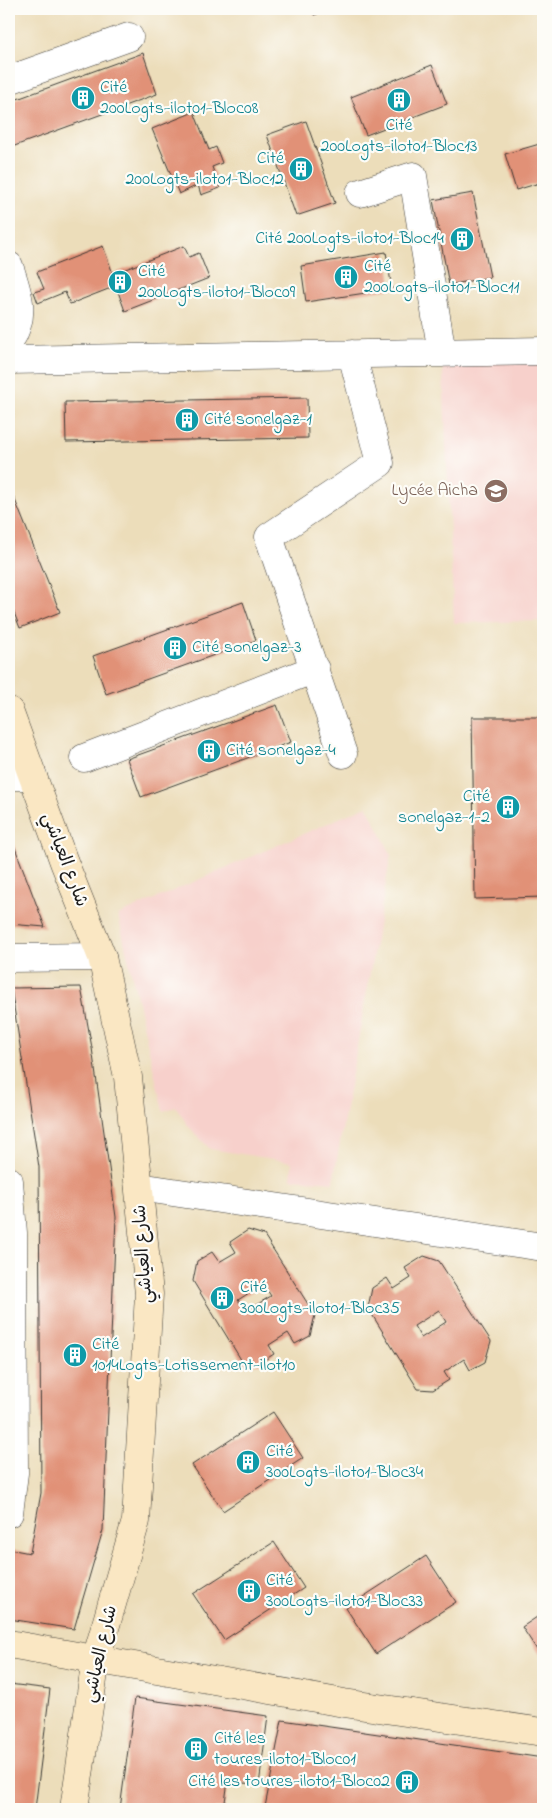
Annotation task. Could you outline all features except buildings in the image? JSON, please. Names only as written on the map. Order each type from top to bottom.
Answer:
[{"type":"street","points":[[9,80],[129,37]]},
{"type":"street","points":[[360,193],[413,176],[442,352]]},
{"type":"street","points":[[9,266],[21,302],[17,325],[9,342]]},
{"type":"street","points":[[9,360],[543,351]]},
{"type":"street","points":[[344,754],[269,537],[380,463],[352,354]]},
{"type":"street","points":[[84,758],[315,669]]},
{"type":"street","name":"شارع العياشي","points":[[9,711],[21,776],[102,957],[128,1077],[149,1294],[136,1521],[96,1659],[74,1809]]},
{"type":"street","points":[[9,958],[102,957]]},
{"type":"street","points":[[9,1181],[13,1233],[11,1337],[14,1473],[9,1513]]},
{"type":"street","points":[[139,1187],[543,1247]]},
{"type":"street","points":[[9,1644],[344,1704],[543,1732]]},
{"type":"shaded area","name":"Lycée Aicha","points":[[543,351],[543,621],[454,623],[442,353]]},
{"type":"shaded area","points":[[367,806],[391,854],[333,1182],[291,1179],[292,1162],[210,1149],[188,1126],[176,1107],[163,1111],[118,915]]},
{"type":"place","name":"Cité 200Logts-ilot01-Bloc08","points":[[83,98]]},
{"type":"place","name":"Cité 200Logts-ilot01-Bloc13","points":[[399,100]]},
{"type":"place","name":"Cité 200Logts-ilot01-Bloc12","points":[[301,169]]},
{"type":"place","name":"Cité 200Logts-ilot01-Bloc14","points":[[462,239]]},
{"type":"place","name":"Cité 200Logts-ilot01-Bloc11","points":[[346,277]]},
{"type":"place","name":"Cité 200Logts-ilot01-Bloc09","points":[[120,282]]},
{"type":"place","name":"Cité sonelgaz-1","points":[[187,420]]},
{"type":"place","name":"Lycée Aicha","points":[[496,491]]},
{"type":"place","name":"Cité sonelgaz-3","points":[[175,648]]},
{"type":"place","name":"Cité sonelgaz-4","points":[[209,751]]},
{"type":"place","name":"Cité sonelgaz-1-2","points":[[508,807]]},
{"type":"place","name":"Cité 300Logts-ilot01-Bloc35","points":[[222,1298]]},
{"type":"place","name":"Cité 1014Logts-Lotissement-ilot10","points":[[75,1355]]},
{"type":"place","name":"Cité 300Logts-ilot01-Bloc34","points":[[248,1462]]},
{"type":"place","name":"Cité 300Logts-ilot01-Bloc33","points":[[249,1591]]},
{"type":"place","name":"Cité les toures-ilot01-Bloc01","points":[[196,1749]]},
{"type":"place","name":"Cité les toures-ilot01-Bloc02","points":[[407,1782]]}]
